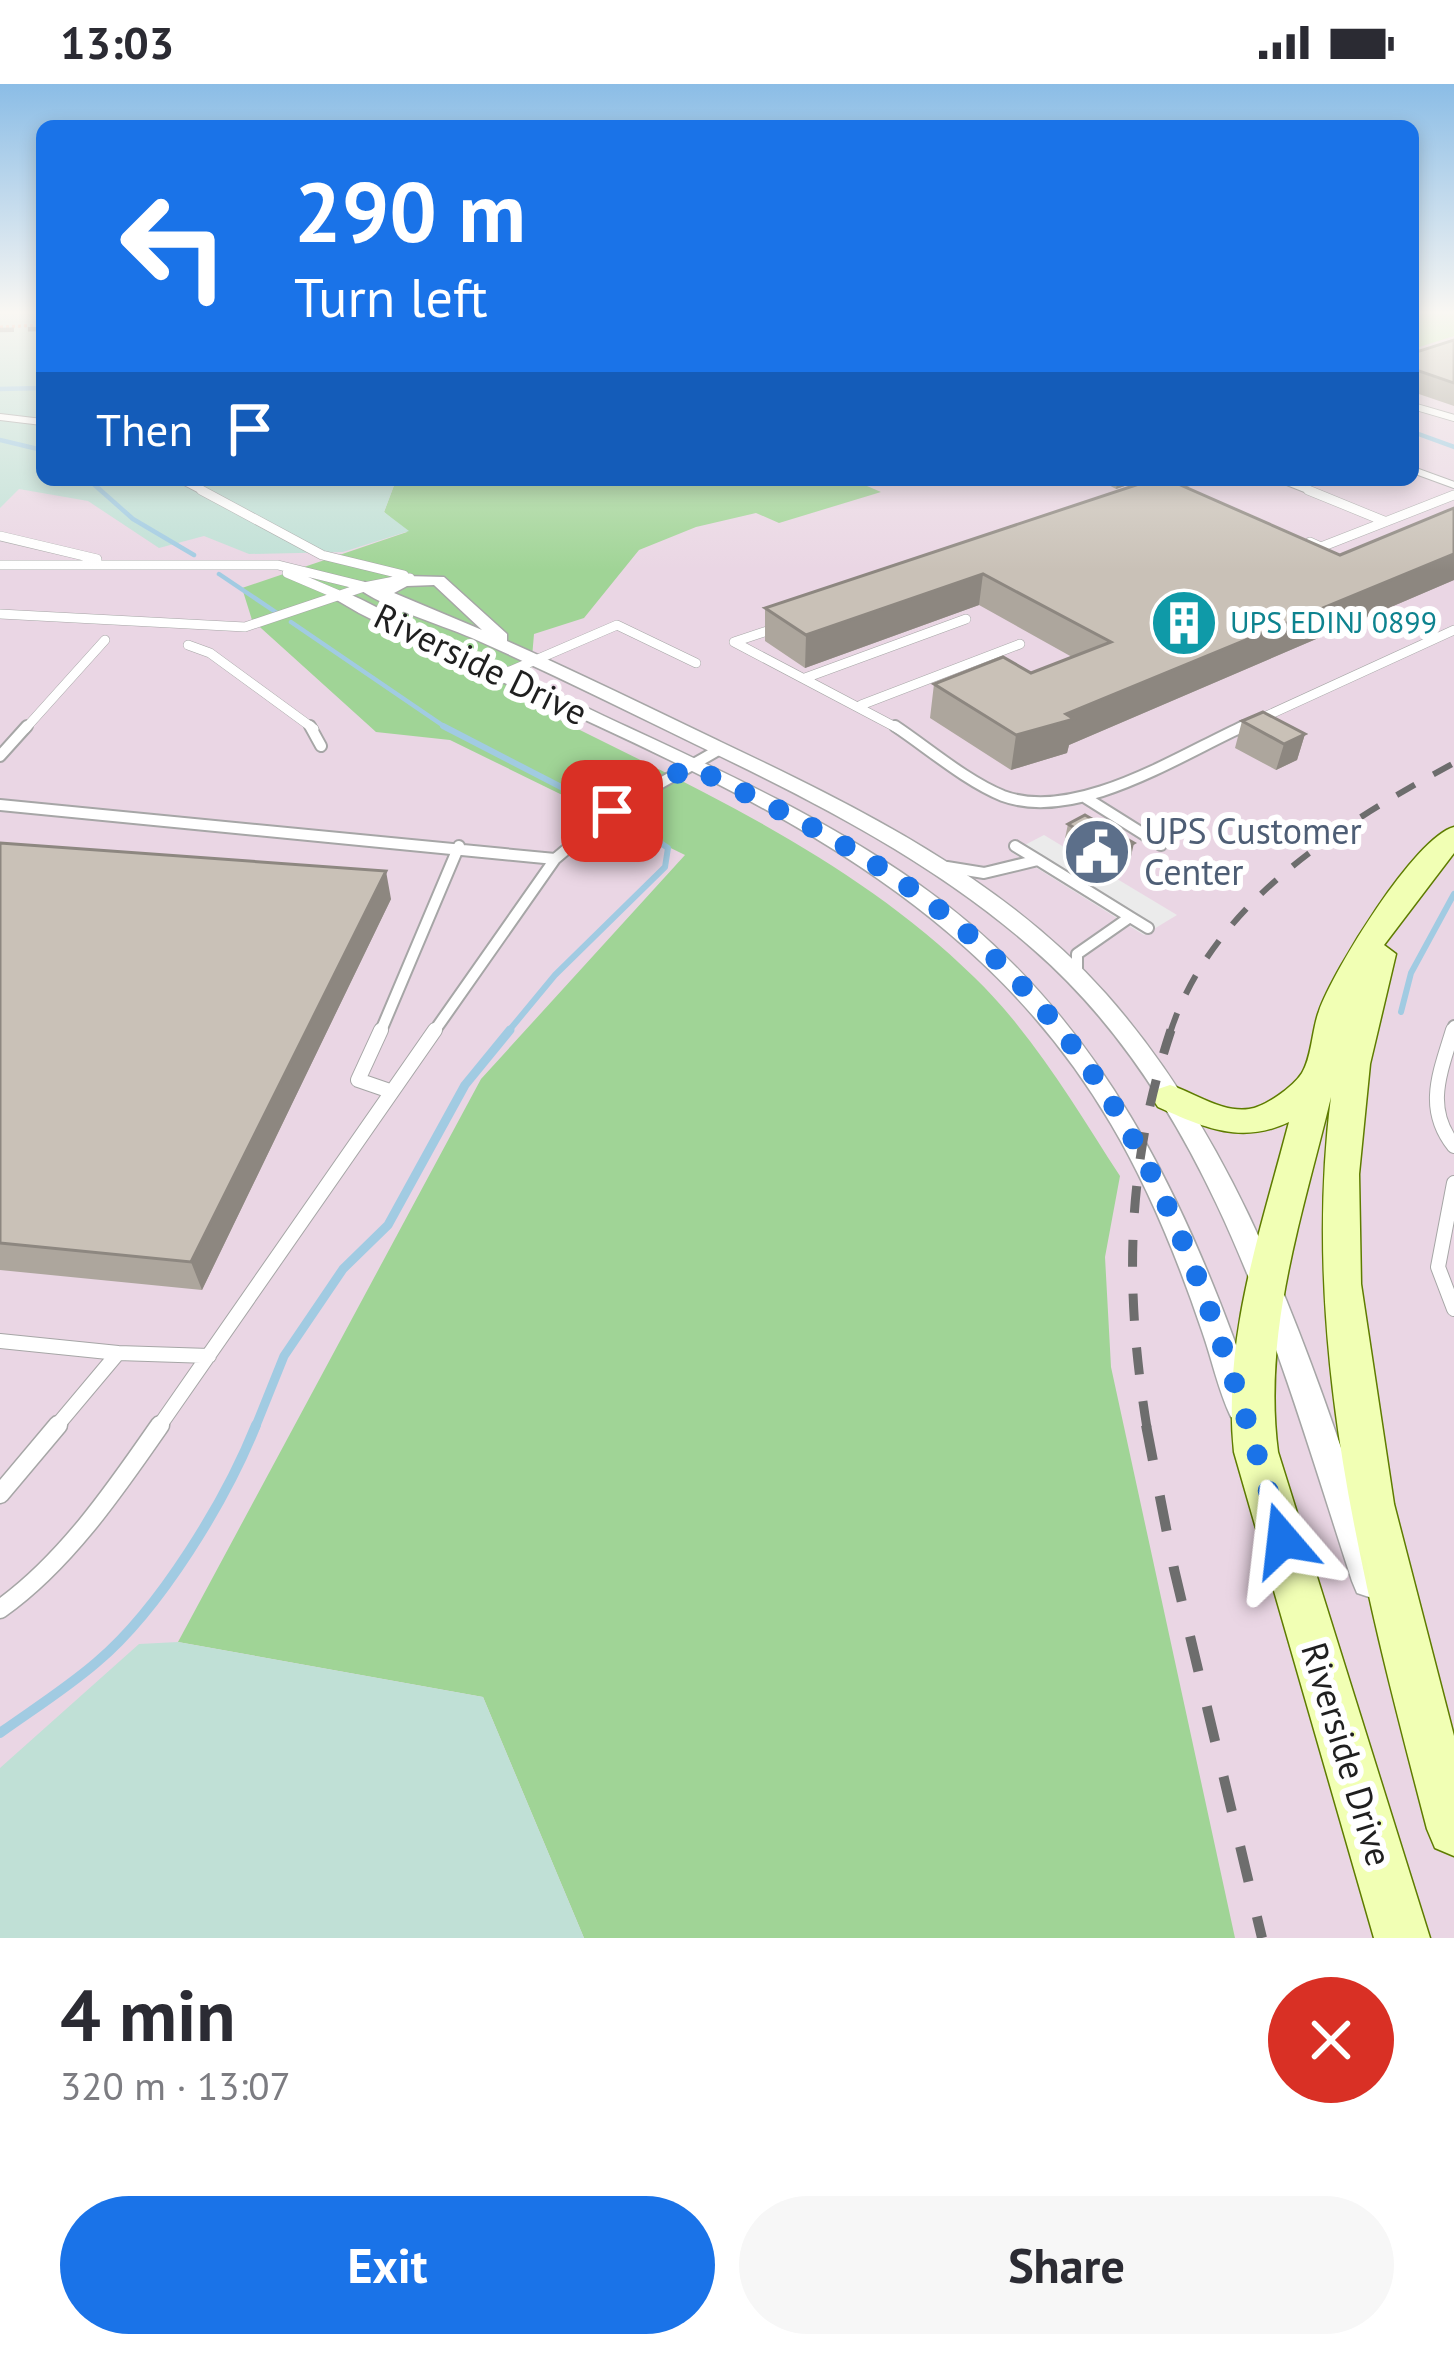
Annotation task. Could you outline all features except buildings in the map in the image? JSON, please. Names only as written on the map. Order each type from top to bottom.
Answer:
[{"type":"main road","points":[[1256,1452],[1252,1367],[1266,1287],[1315,1081],[1347,980],[1426,865],[1454,836]]},
{"type":"main road","points":[[1392,916],[1361,1012],[1342,1111],[1336,1266],[1366,1475],[1398,1621],[1454,1831]]},
{"type":"main road","points":[[1170,1098],[1226,1122],[1255,1125],[1279,1114],[1315,1081]]},
{"type":"main road","name":"Riverside Drive","points":[[1256,1452],[1402,1938]]},
{"type":"street","points":[[364,597],[417,578],[445,583],[484,625],[533,659]]},
{"type":"street","name":"Riverside Drive","points":[[364,597],[402,623],[823,833],[913,890],[996,961],[1062,1031],[1140,1144],[1206,1293],[1256,1452]]},
{"type":"street","name":"Riverside Drive","points":[[364,597],[533,659],[860,819],[940,866],[1077,980],[1141,1053],[1170,1098],[1222,1190],[1266,1287],[1454,1831]]},
{"type":"lane","points":[[1419,408],[1454,418]]},
{"type":"lane","points":[[0,418],[36,421]]},
{"type":"lane","points":[[1419,472],[1454,485]]},
{"type":"lane","points":[[192,486],[322,555],[417,578]]},
{"type":"lane","points":[[1159,493],[1179,486],[1199,494]]},
{"type":"lane","points":[[1297,486],[1385,522]]},
{"type":"lane","points":[[1301,538],[1321,547],[1454,495]]},
{"type":"lane","points":[[0,536],[122,564]]},
{"type":"lane","points":[[0,565],[302,569],[364,597]]},
{"type":"lane","points":[[245,565],[364,597]]},
{"type":"lane","points":[[314,607],[364,597]]},
{"type":"lane","points":[[0,614],[237,628],[364,597]]},
{"type":"lane","points":[[805,678],[967,619]]},
{"type":"lane","points":[[503,674],[617,626],[696,663]]},
{"type":"lane","points":[[779,627],[734,642],[861,705],[1000,795],[1039,804],[1086,798],[1454,630]]},
{"type":"lane","points":[[0,756],[105,640]]},
{"type":"lane","points":[[861,705],[1020,644]]},
{"type":"lane","points":[[188,645],[210,653],[317,731],[321,746]]},
{"type":"lane","points":[[0,1609],[25,1591],[117,1487],[555,859],[612,811],[720,749]]},
{"type":"lane","points":[[1086,798],[1161,845]]},
{"type":"lane","points":[[0,805],[459,846],[555,859]]},
{"type":"lane","points":[[390,1091],[358,1080],[459,846]]},
{"type":"lane","points":[[1016,846],[1148,928]]},
{"type":"lane","points":[[940,866],[984,874],[1038,860]]},
{"type":"lane","points":[[1077,980],[1077,954],[1130,917]]},
{"type":"lane","points":[[1454,1026],[1432,1103],[1440,1131],[1454,1146]]},
{"type":"lane","points":[[1453,1194],[1438,1267],[1454,1309]]},
{"type":"lane","points":[[0,1341],[209,1356]]},
{"type":"lane","points":[[0,1494],[118,1353]]},
{"type":"shaded area","points":[[0,397],[36,397],[36,486],[1419,486],[1419,397],[1454,397],[1454,1938],[0,1938]]},
{"type":"shaded area","points":[[0,397],[36,397],[36,486],[394,486],[384,512],[409,531],[343,552],[249,554],[204,536],[159,548],[88,501],[19,489],[0,508]]},
{"type":"shaded area","points":[[1044,835],[1177,915],[1144,935],[1011,852]]},
{"type":"shaded area","points":[[178,1642],[483,1697],[584,1938],[0,1938],[0,1768],[139,1644]]},
{"type":"green space","points":[[394,486],[867,486],[881,492],[779,523],[756,513],[696,527],[639,550],[584,618],[534,634],[528,704],[762,824],[873,893],[925,933],[1016,1023],[1120,1176],[1105,1257],[1111,1367],[1235,1938],[584,1938],[483,1697],[178,1642],[481,1079],[685,855],[450,740],[376,732],[252,620],[242,588],[407,532],[384,512]]},
{"type":"waterway","points":[[1419,434],[1454,447]]},
{"type":"waterway","points":[[0,440],[36,449]]},
{"type":"waterway","points":[[96,486],[133,519],[194,555]]},
{"type":"waterway","points":[[219,574],[277,613]]},
{"type":"waterway","points":[[291,622],[445,727]]},
{"type":"waterway","points":[[445,727],[594,804]]},
{"type":"waterway","points":[[507,1033],[555,975],[665,867],[668,848],[624,819]]},
{"type":"waterway","points":[[1401,1012],[1411,973],[1454,894]]},
{"type":"waterway","points":[[255,1428],[284,1356],[343,1269],[388,1225],[465,1085],[510,1030]]},
{"type":"waterway","points":[[0,1733],[86,1672],[144,1613],[209,1519],[256,1425]]},
{"type":"railway","points":[[1170,1032],[1216,945],[1285,872],[1368,813],[1454,763]]},
{"type":"railway","points":[[1147,1428],[1135,1325],[1134,1227],[1145,1130],[1170,1032]]},
{"type":"railway","points":[[1146,1425],[1174,1569],[1262,1938]]},
{"type":"place","name":"UPS EDINJ 0899","points":[[1184,623]]},
{"type":"place","name":"UPS Customer Center","points":[[1097,852]]},
{"type":"route","points":[[612,811],[690,766],[823,833],[883,870],[968,934],[1018,982],[1108,1093],[1169,1203],[1221,1337],[1283,1540]]}]
